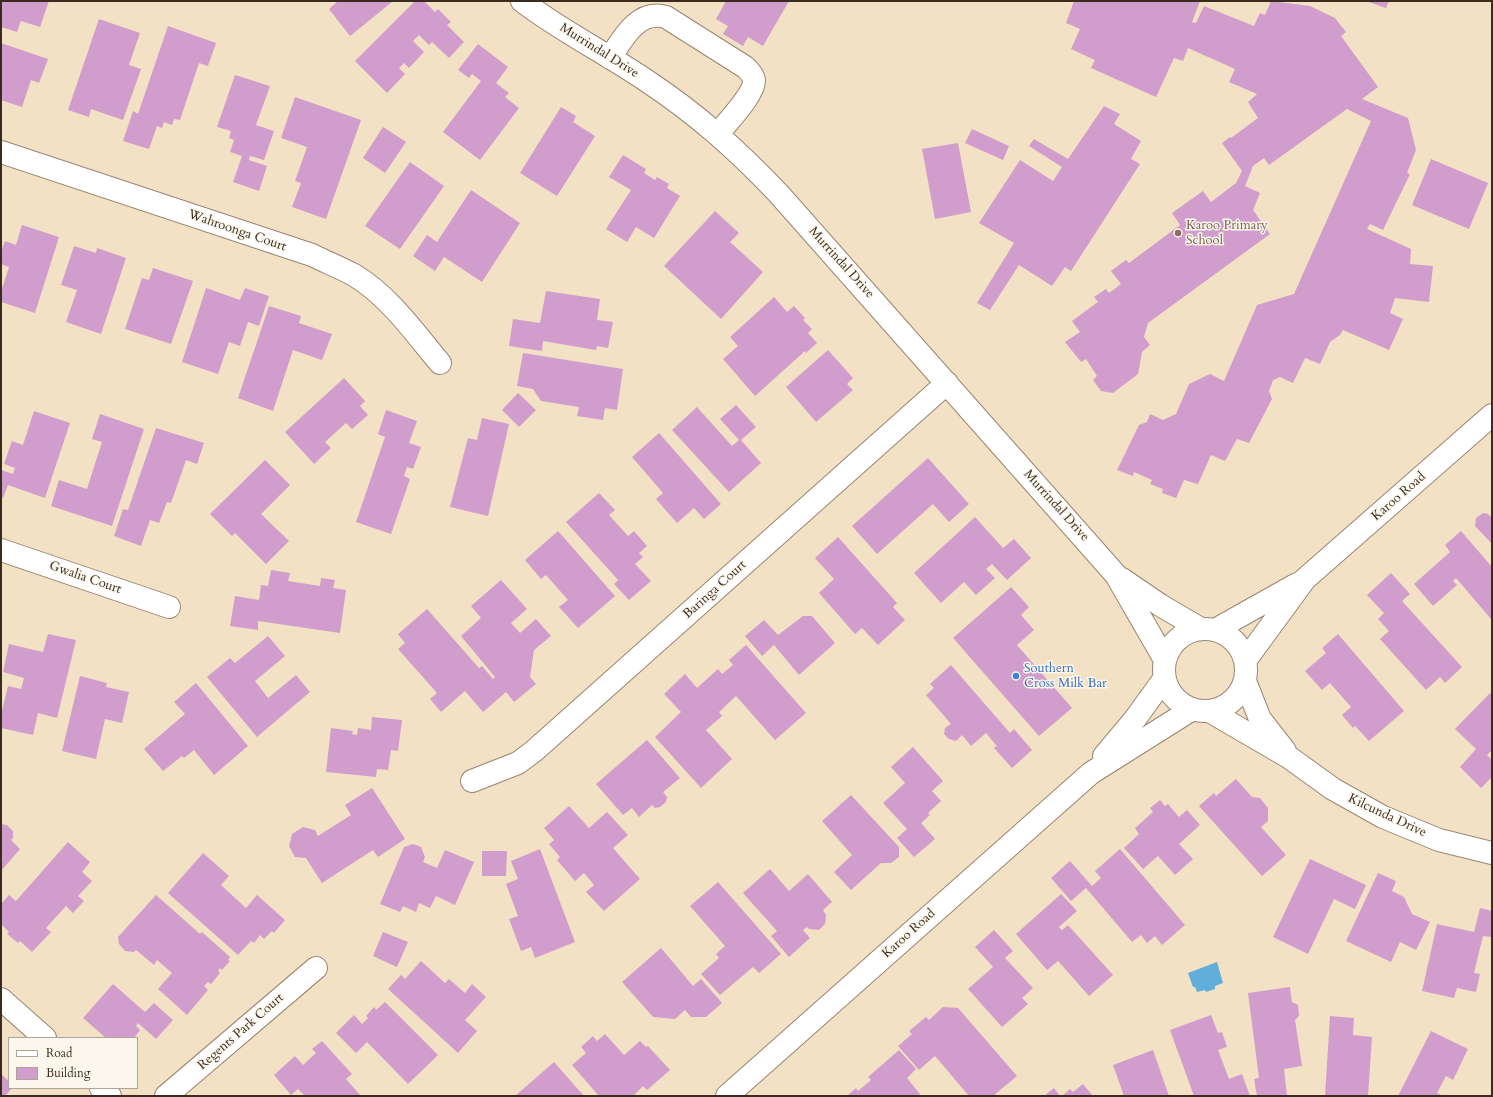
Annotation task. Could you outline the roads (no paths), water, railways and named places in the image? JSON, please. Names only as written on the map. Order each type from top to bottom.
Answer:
[{"type":"street","name":"Murrindal Drive","points":[[522,1],[691,112],[718,134],[778,193],[1116,575],[1160,605],[1208,629]]},
{"type":"street","points":[[610,58],[631,27],[651,16],[658,15],[666,17],[745,67],[751,72],[754,79],[752,89],[718,134]]},
{"type":"street","name":"Wahroonga Court","points":[[1,152],[312,255],[333,265],[372,288],[395,311],[440,363]]},
{"type":"street","name":"Baringa Court","points":[[472,781],[518,763],[534,751],[947,383]]},
{"type":"street","name":"Karoo Road","points":[[1208,629],[1305,579],[1492,416]]},
{"type":"street","name":"Gwalia Court","points":[[1,550],[169,607]]},
{"type":"street","name":"Murrindal Drive","points":[[1116,575],[1164,670]]},
{"type":"street","name":"Karoo Road","points":[[1245,671],[1305,579]]},
{"type":"street","points":[[1208,629],[1226,634],[1235,642],[1241,650],[1245,671],[1240,692],[1232,701],[1222,708],[1201,711],[1179,703],[1169,693],[1164,670],[1169,649],[1177,639],[1188,632],[1208,629]]},
{"type":"street","name":"Karoo Road","points":[[727,1096],[1091,773],[1135,719],[1164,670]]},
{"type":"street","name":"Kilcunda Drive","points":[[1245,671],[1260,719],[1290,758]]},
{"type":"street","name":"Karoo Road","points":[[1091,773],[1201,711]]},
{"type":"street","name":"Kilcunda Drive","points":[[1201,711],[1290,758],[1333,789],[1383,817],[1439,840],[1492,853]]},
{"type":"street","name":"Regents Park Court","points":[[166,1096],[316,968]]},
{"type":"street","points":[[1,999],[44,1037]]},
{"type":"street","points":[[102,1089],[110,1096]]},
{"type":"water","points":[[1217,962],[1223,983],[1215,986],[1215,989],[1206,992],[1205,990],[1197,992],[1195,987],[1193,987],[1188,973]]},
{"type":"place","name":"Karoo Primary School","points":[[1178,233]]},
{"type":"place","name":"Southern Cross Milk Bar","points":[[1016,676]]}]
